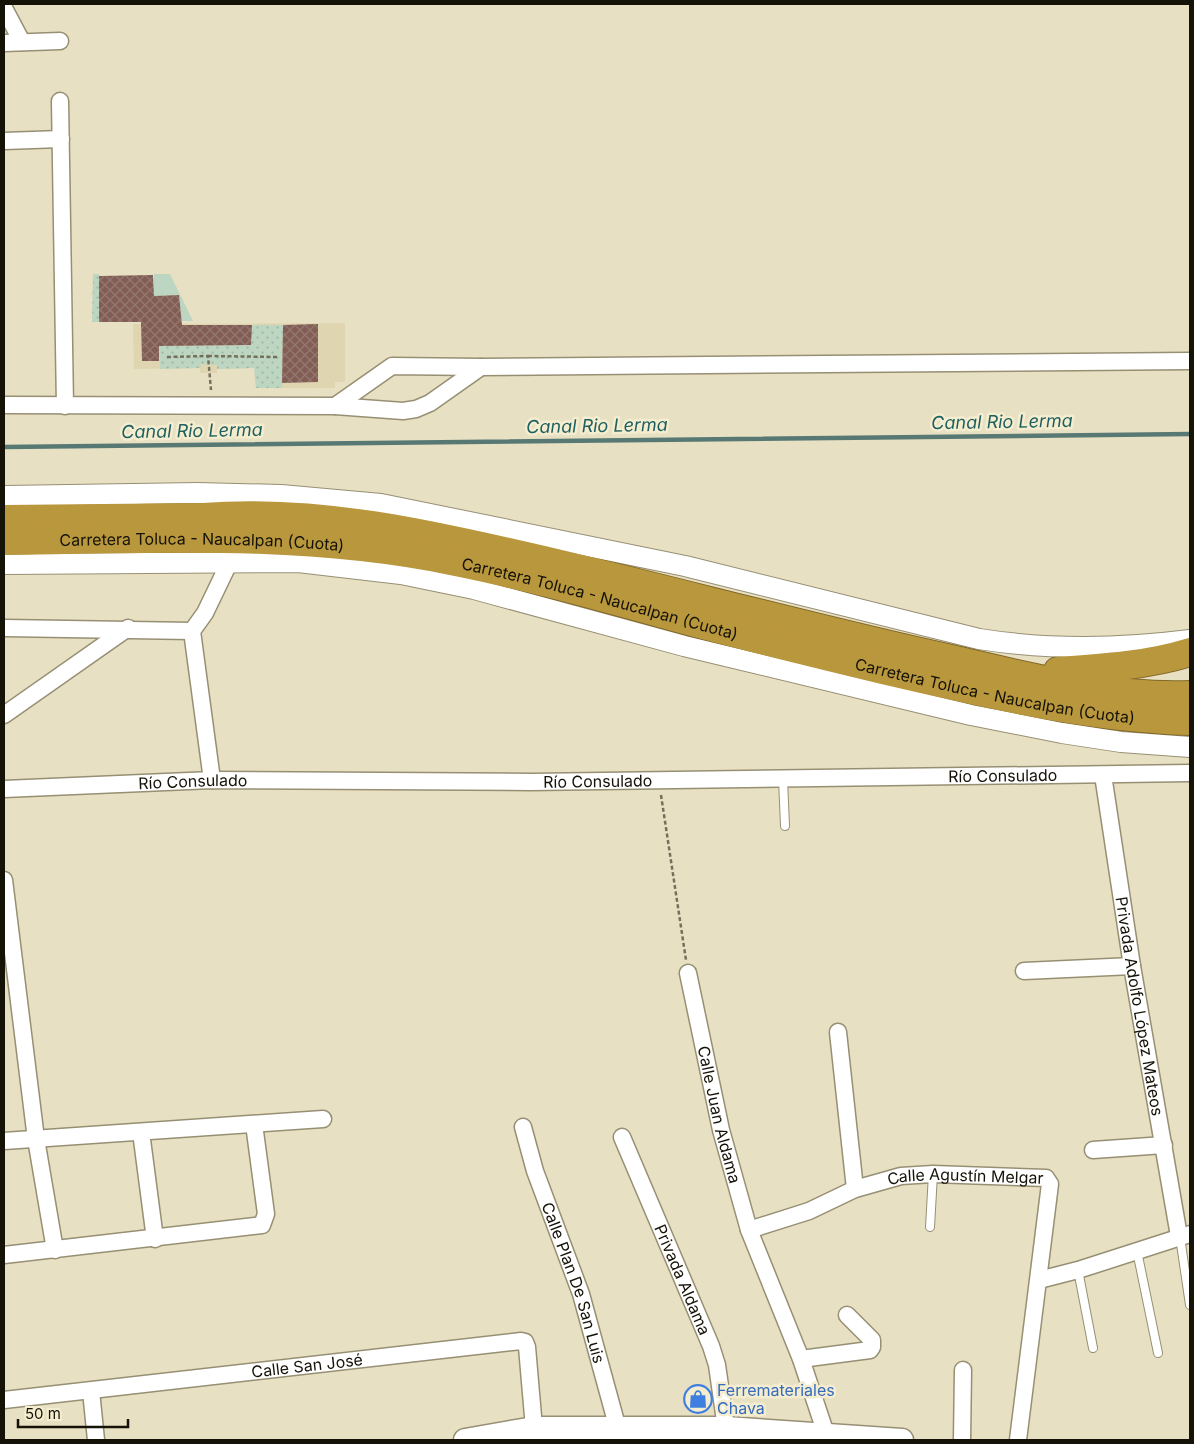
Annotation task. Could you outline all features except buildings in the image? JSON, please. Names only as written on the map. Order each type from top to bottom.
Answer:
[{"type":"highway","name":"Carretera Toluca - Naucalpan (Cuota)","points":[[4,519],[203,517],[236,514],[346,522],[420,532],[618,577],[1056,684],[1118,693],[1190,695]]},
{"type":"highway","name":"Carretera Toluca - Naucalpan (Cuota)","points":[[4,541],[254,539],[353,545],[426,556],[609,598],[694,623],[983,693],[1060,709],[1125,717],[1190,721]]},
{"type":"highway","points":[[1018,674],[1096,669],[1169,658],[1190,652]]},
{"type":"highway","points":[[983,693],[1030,715],[1090,726],[1190,738]]},
{"type":"main road","points":[[465,1440],[534,1428],[558,1434],[620,1434],[726,1428],[828,1437],[902,1440]]},
{"type":"street","points":[[4,8],[22,42]]},
{"type":"street","points":[[4,43],[60,41]]},
{"type":"street","points":[[60,100],[65,406]]},
{"type":"street","points":[[4,141],[61,139]]},
{"type":"street","points":[[335,406],[392,366],[481,367],[1190,361]]},
{"type":"street","points":[[4,405],[335,406],[403,411],[430,404],[481,367]]},
{"type":"street","points":[[4,496],[198,493],[281,494],[381,504],[685,566],[979,638],[1018,645],[1087,648],[1137,646],[1190,640]]},
{"type":"street","points":[[212,780],[192,631],[205,613],[230,561]]},
{"type":"street","points":[[4,564],[298,562],[401,574],[474,589],[684,646],[972,715],[1062,733],[1121,742],[1190,747]]},
{"type":"street","points":[[4,628],[128,628],[192,631]]},
{"type":"street","points":[[4,715],[128,628]]},
{"type":"street","name":"Río Consulado","points":[[4,789],[212,780],[659,781],[1190,773]]},
{"type":"street","name":"Privada Adolfo López Mateos","points":[[1103,775],[1132,966],[1164,1144],[1185,1235]]},
{"type":"street","points":[[4,880],[8,950],[36,1139],[56,1250]]},
{"type":"street","points":[[1024,971],[1132,966]]},
{"type":"street","name":"Calle Juan Aldama","points":[[688,973],[721,1130],[749,1230],[800,1359],[828,1437]]},
{"type":"street","points":[[838,1032],[855,1189]]},
{"type":"street","points":[[4,1141],[323,1119]]},
{"type":"street","points":[[4,1255],[155,1239],[262,1225],[266,1214],[254,1124]]},
{"type":"street","name":"Calle Plan De San Luis","points":[[524,1127],[534,1171],[581,1294],[620,1434]]},
{"type":"street","points":[[141,1132],[155,1239]]},
{"type":"street","name":"Privada Aldama","points":[[622,1136],[711,1346],[717,1365],[726,1428]]},
{"type":"street","points":[[1093,1150],[1164,1144]]},
{"type":"street","name":"Calle Agustín Melgar","points":[[749,1230],[808,1211],[855,1189],[894,1178],[933,1174],[1039,1176],[1046,1178],[1050,1184],[1018,1440]]},
{"type":"street","points":[[1039,1280],[1078,1270],[1185,1235]]},
{"type":"street","points":[[800,1359],[870,1350],[873,1343],[872,1340],[848,1315]]},
{"type":"street","name":"Calle San José","points":[[4,1400],[521,1341],[525,1342],[527,1347],[534,1428]]},
{"type":"street","points":[[962,1440],[963,1370]]},
{"type":"street","points":[[91,1391],[96,1440]]},
{"type":"lane","points":[[783,779],[785,826]]},
{"type":"lane","points":[[930,1227],[933,1174]]},
{"type":"lane","points":[[1185,1235],[1190,1305]]},
{"type":"lane","points":[[1137,1251],[1158,1353]]},
{"type":"lane","points":[[1078,1270],[1093,1348]]},
{"type":"path","points":[[208,356],[213,406]]},
{"type":"path","points":[[167,357],[279,357]]},
{"type":"path","points":[[659,781],[688,973]]},
{"type":"shaded area","points":[[345,323],[345,382],[335,382],[335,388],[256,388],[254,368],[217,369],[217,373],[200,373],[200,368],[134,369],[133,324]]},
{"type":"green space","points":[[93,274],[99,274],[99,322],[92,322]]},
{"type":"green space","points":[[154,274],[170,274],[193,321],[181,321],[179,295],[154,296]]},
{"type":"green space","points":[[252,325],[283,325],[282,388],[256,388],[254,368],[217,369],[217,365],[201,364],[200,368],[160,369],[159,346],[250,345]]},
{"type":"waterway","name":"Canal Rio Lerma","points":[[4,447],[1190,434]]},
{"type":"place","name":"Ferremateriales Chava","points":[[698,1399]]}]
